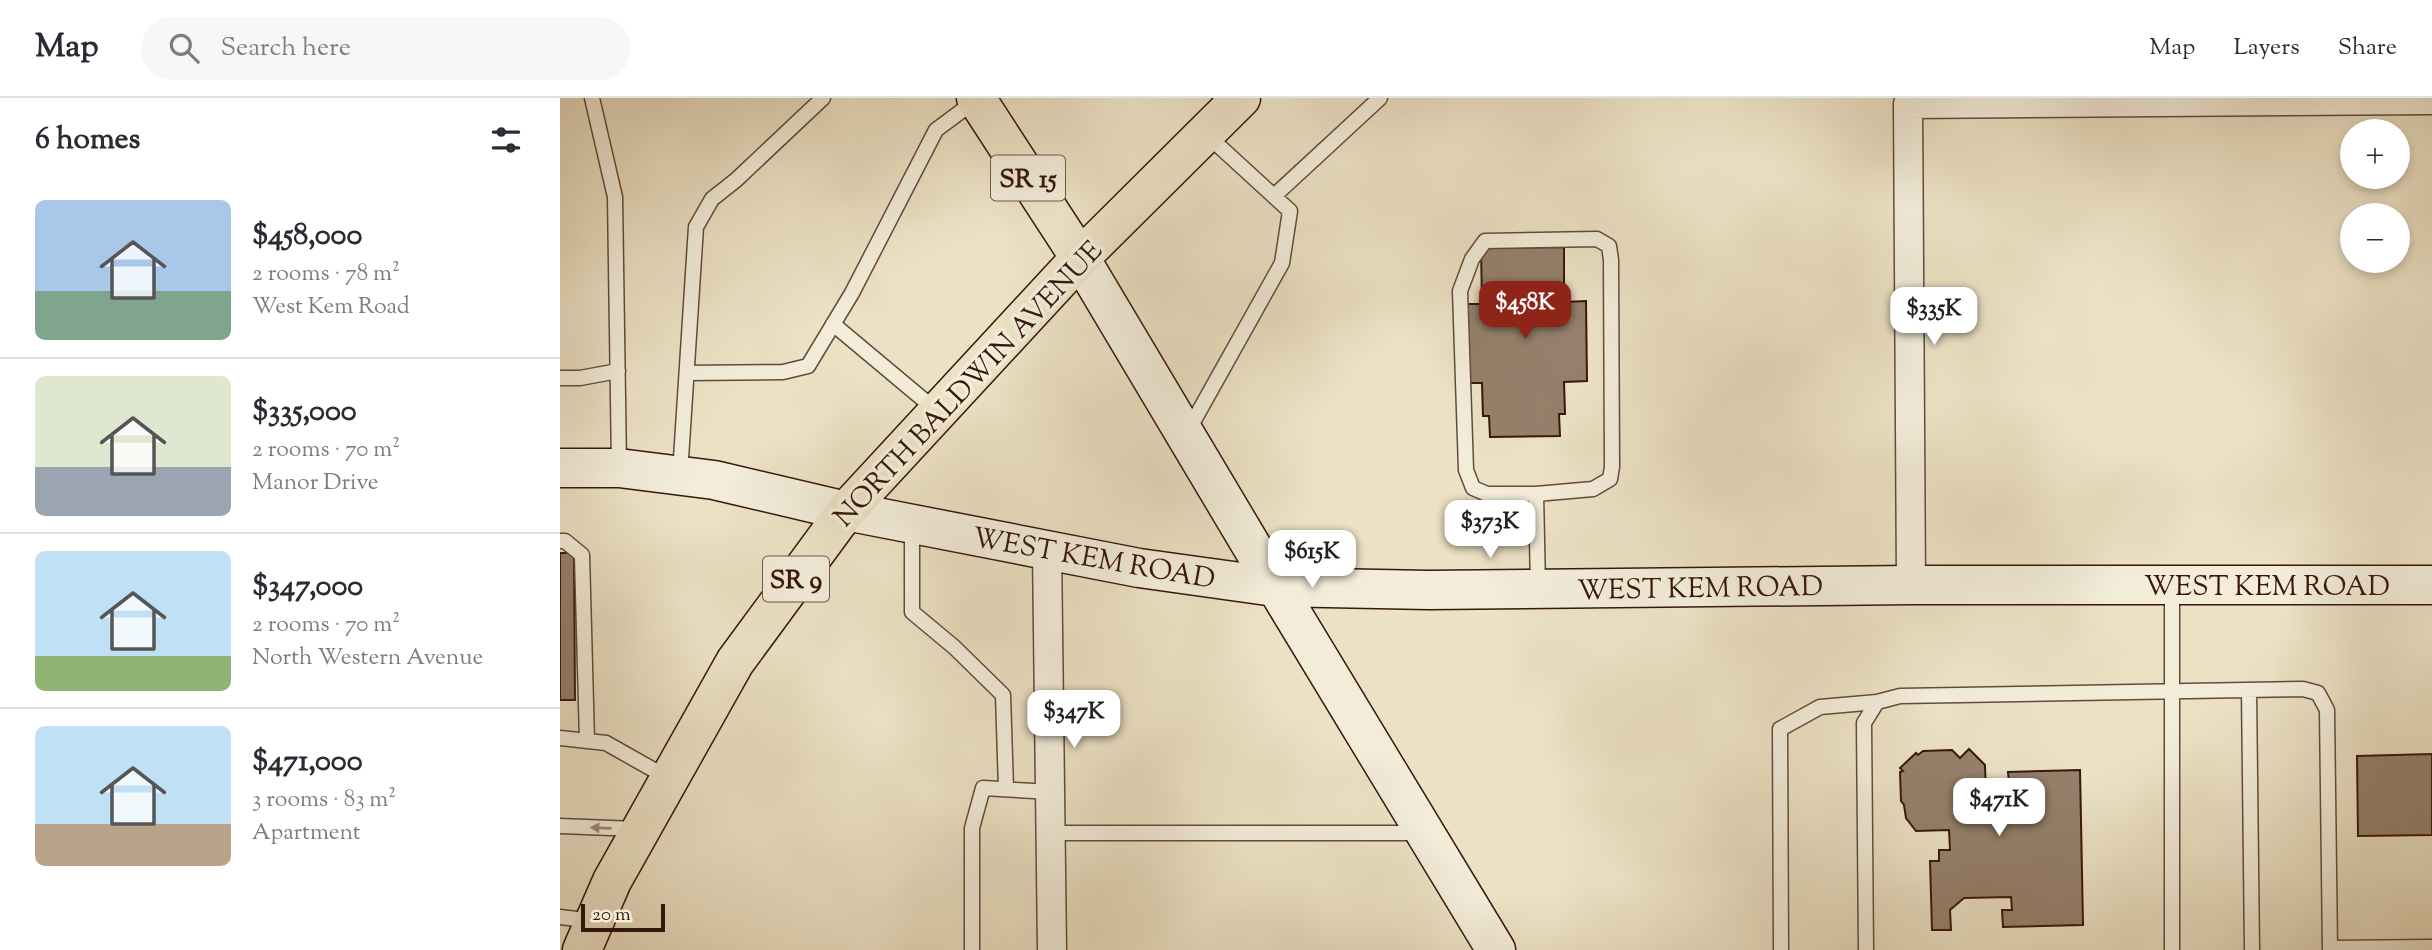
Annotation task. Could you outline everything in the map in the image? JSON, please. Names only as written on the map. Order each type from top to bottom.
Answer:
[{"type":"main road","name":"NORTH BALDWIN AVENUE","points":[[579,930],[612,881],[735,662],[846,511],[1080,258],[1241,98]]},
{"type":"main road","name":"SR 15","points":[[976,99],[1080,258]]},
{"type":"street","points":[[1911,585],[1909,101],[2432,100]]},
{"type":"street","points":[[1080,258],[1496,950]]},
{"type":"street","name":"WEST KEM ROAD","points":[[560,468],[620,468],[714,480],[846,511],[1139,568],[1276,587],[1429,590],[1911,585],[2432,585]]},
{"type":"street","points":[[1047,550],[1052,950]]},
{"type":"lane","points":[[592,98],[615,197],[620,468]]},
{"type":"lane","points":[[680,475],[696,227],[712,199],[736,180],[822,98]]},
{"type":"lane","points":[[1274,196],[1380,98]]},
{"type":"lane","points":[[687,373],[783,372],[808,366],[858,282],[936,130],[976,99]]},
{"type":"lane","points":[[1185,435],[1282,262],[1290,211],[1205,134]]},
{"type":"lane","points":[[1597,239],[1609,246],[1611,260],[1610,479],[1593,489],[1536,494],[1487,494],[1473,488],[1466,470],[1460,291],[1472,259],[1485,241],[1597,239]]},
{"type":"lane","points":[[833,324],[937,412]]},
{"type":"lane","points":[[560,378],[580,378],[618,371]]},
{"type":"lane","points":[[1536,494],[1538,589]]},
{"type":"lane","points":[[912,524],[912,612],[954,647],[1003,695],[1006,789]]},
{"type":"lane","points":[[560,541],[565,541],[582,555],[587,741]]},
{"type":"lane","points":[[2172,586],[2172,950]]},
{"type":"lane","points":[[1781,950],[1780,729],[1820,707],[1877,702],[1900,695],[2303,688],[2318,693],[2326,709],[2330,949],[2432,947]]},
{"type":"lane","points":[[2249,690],[2252,950]]},
{"type":"lane","points":[[1866,950],[1864,723],[1877,702]]},
{"type":"lane","points":[[560,738],[606,743],[669,779]]},
{"type":"lane","points":[[972,950],[972,828],[983,788],[1050,792]]},
{"type":"lane","points":[[560,826],[641,829]]},
{"type":"lane","points":[[1051,834],[1426,833]]},
{"type":"building","points":[[1564,247],[1564,302],[1586,301],[1587,381],[1564,382],[1565,414],[1559,414],[1560,436],[1490,437],[1489,416],[1483,416],[1482,383],[1466,383],[1465,304],[1482,304],[1481,248]]},
{"type":"building","points":[[560,553],[574,553],[575,700],[560,700]]},
{"type":"building","points":[[1969,749],[1985,765],[1986,793],[1999,793],[1999,783],[2009,783],[2008,772],[2080,770],[2083,925],[2003,927],[2002,910],[2012,910],[2011,897],[1964,898],[1950,910],[1951,930],[1932,930],[1930,861],[1939,861],[1939,850],[1950,850],[1949,830],[1916,831],[1906,818],[1901,801],[1900,772],[1903,771],[1900,768],[1916,753],[1918,755],[1923,751],[1952,750],[1960,758]]},
{"type":"building","points":[[2432,754],[2432,835],[2358,836],[2357,756]]}]
